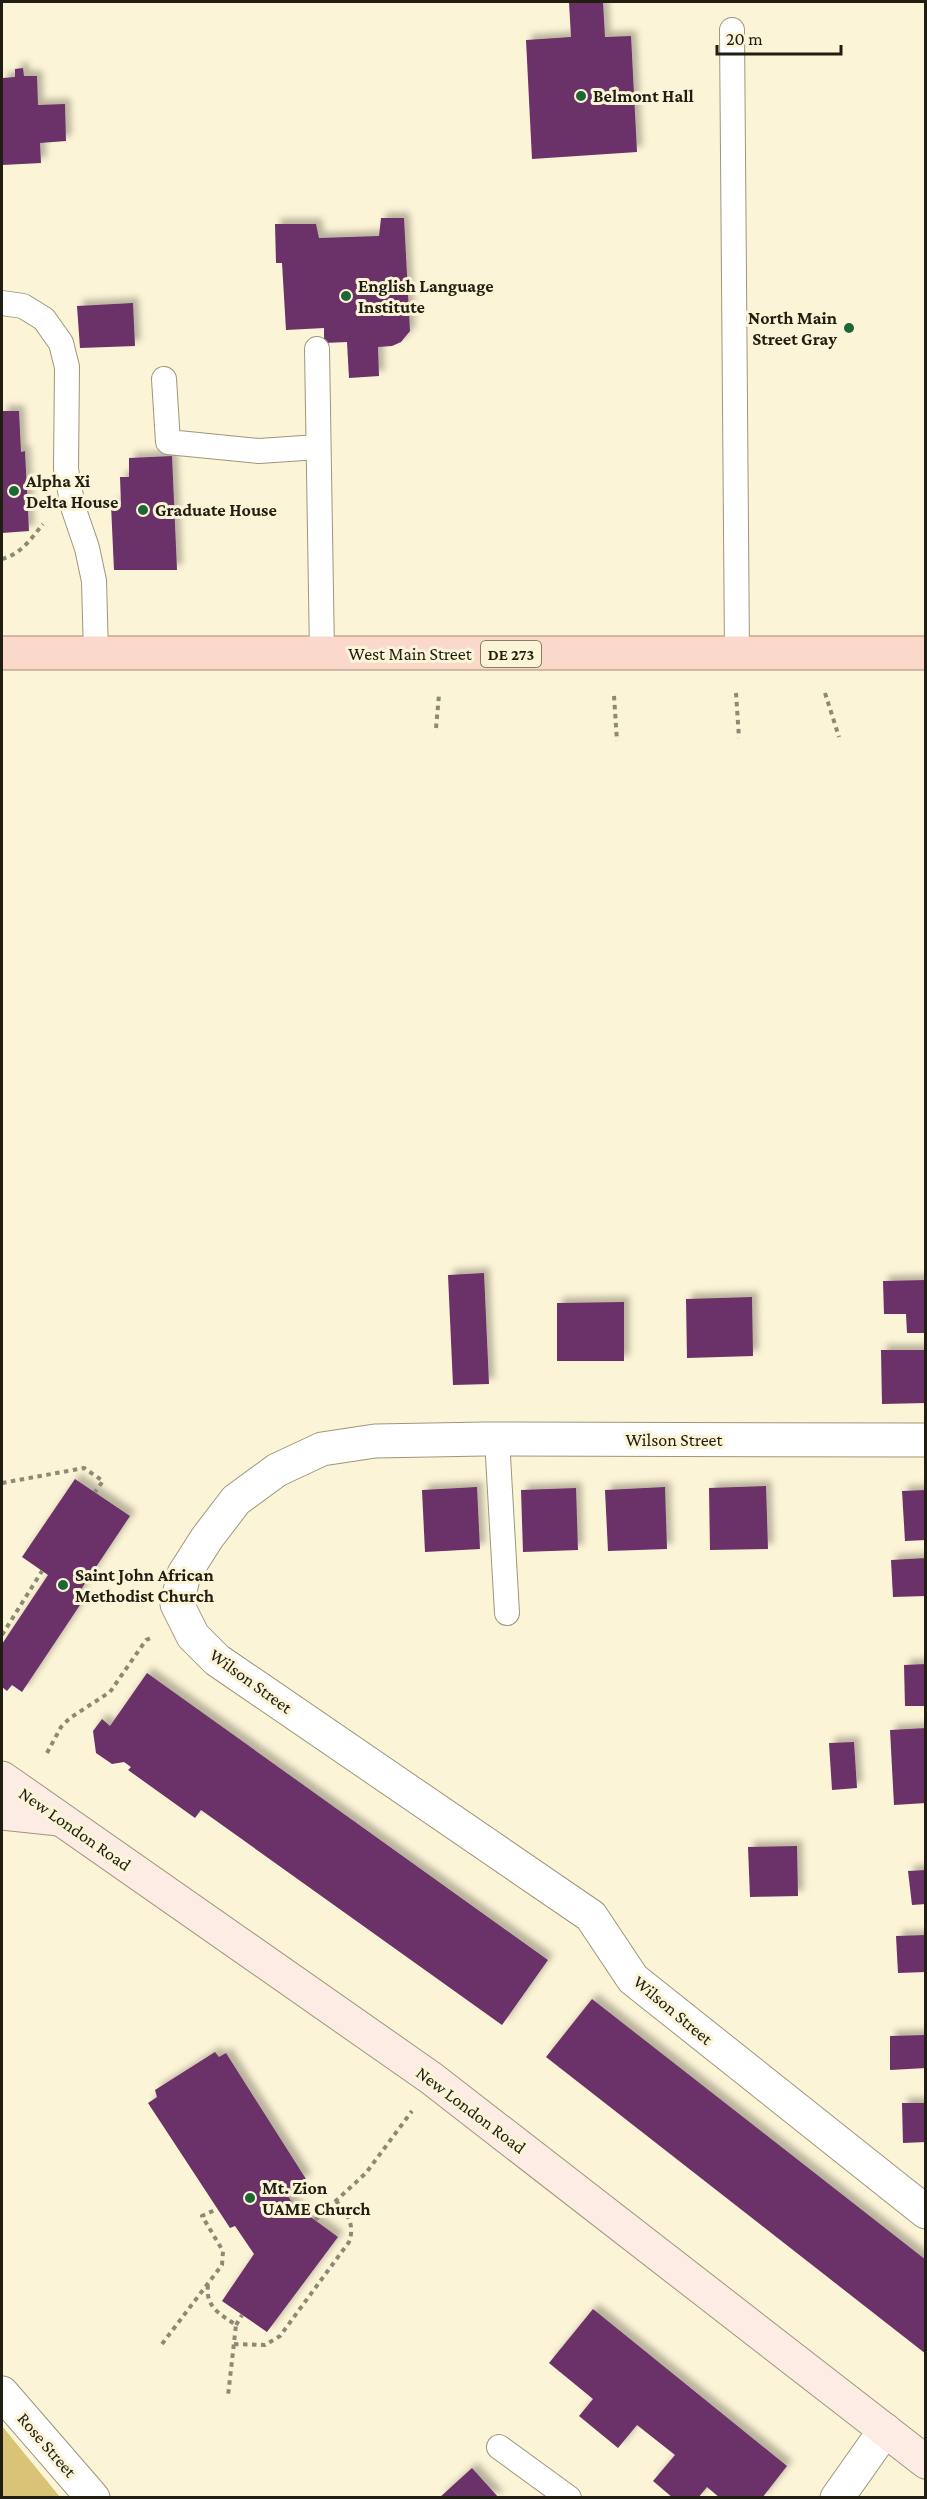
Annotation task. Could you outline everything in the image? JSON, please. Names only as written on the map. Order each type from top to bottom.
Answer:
[{"type":"main road","name":"West Main Street","points":[[2,653],[926,653]]},
{"type":"main road","name":"New London Road","points":[[2,1778],[431,2078],[926,2462]]},
{"type":"main road","points":[[2,1814],[61,1819]]},
{"type":"street","name":"Wilson Street","points":[[926,1440],[497,1439],[375,1441],[322,1449],[277,1470],[236,1500],[207,1538],[184,1574],[177,1604],[193,1636],[217,1660],[591,1916],[633,1979],[926,2212]]},
{"type":"street","name":"Rose Street","points":[[2,2393],[93,2498]]},
{"type":"street","points":[[837,2498],[885,2430]]},
{"type":"lane","points":[[732,30],[737,654]]},
{"type":"lane","points":[[2,303],[23,306],[44,319],[61,343],[67,367],[66,469],[70,493],[87,548],[94,581],[96,653]]},
{"type":"lane","points":[[317,349],[322,653]]},
{"type":"lane","points":[[164,379],[168,442],[258,451],[318,447]]},
{"type":"lane","points":[[497,1439],[507,1613]]},
{"type":"lane","points":[[500,2447],[569,2498]]},
{"type":"path","points":[[2,559],[13,556],[30,541],[70,493]]},
{"type":"path","points":[[736,693],[739,738]]},
{"type":"path","points":[[825,693],[839,737]]},
{"type":"path","points":[[436,728],[439,695]]},
{"type":"path","points":[[614,696],[617,741]]},
{"type":"path","points":[[2,1483],[84,1468],[103,1481],[95,1492]]},
{"type":"path","points":[[2,1635],[42,1571]]},
{"type":"path","points":[[47,1754],[61,1727],[70,1718],[110,1692],[146,1640],[185,1620]]},
{"type":"path","points":[[315,2220],[366,2173],[415,2107]]},
{"type":"path","points":[[234,2344],[265,2345],[280,2336],[349,2242],[352,2234],[349,2218],[336,2201]]},
{"type":"path","points":[[162,2344],[222,2265],[223,2251],[202,2216],[217,2208]]},
{"type":"path","points":[[208,2284],[207,2294],[213,2309],[236,2325]]},
{"type":"path","points":[[228,2396],[236,2325],[242,2315]]},
{"type":"shaded area","points":[[2,2426],[60,2497],[2,2497]]},
{"type":"building","name":"Belmont Hall","points":[[569,2],[603,2],[605,37],[631,36],[637,152],[532,159],[526,40],[571,37]]},
{"type":"building","points":[[23,68],[24,76],[37,76],[38,105],[65,104],[66,141],[40,143],[41,163],[2,165],[2,78],[15,77],[15,69]]},
{"type":"building","name":"English Language Institute","points":[[381,218],[404,218],[410,331],[401,342],[392,346],[378,347],[379,376],[349,378],[347,342],[324,343],[324,328],[286,330],[282,263],[276,263],[275,224],[316,224],[319,238],[379,236]]},
{"type":"building","points":[[133,303],[135,346],[80,348],[77,306]]},
{"type":"building","name":"Alpha Xi Delta House","points":[[2,411],[19,411],[21,452],[25,451],[29,531],[2,533]]},
{"type":"building","name":"Graduate House","points":[[172,456],[177,570],[114,570],[111,505],[121,504],[120,477],[129,477],[129,458]]},
{"type":"building","points":[[484,1273],[489,1384],[453,1385],[448,1275]]},
{"type":"building","points":[[926,1280],[926,1333],[907,1333],[906,1314],[884,1314],[883,1281]]},
{"type":"building","points":[[752,1297],[753,1356],[687,1358],[686,1299]]},
{"type":"building","points":[[624,1302],[624,1361],[557,1361],[557,1303]]},
{"type":"building","points":[[881,1350],[926,1350],[926,1403],[882,1404]]},
{"type":"building","name":"Saint John African Methodist Church","points":[[75,1479],[130,1516],[78,1594],[84,1599],[22,1692],[12,1685],[7,1691],[2,1687],[2,1644],[48,1575],[22,1557]]},
{"type":"building","points":[[766,1486],[768,1549],[710,1550],[709,1488]]},
{"type":"building","points":[[477,1487],[480,1549],[425,1552],[422,1490]]},
{"type":"building","points":[[665,1487],[667,1549],[608,1551],[605,1490]]},
{"type":"building","points":[[576,1488],[578,1550],[523,1552],[521,1490]]},
{"type":"building","points":[[926,1490],[926,1540],[905,1541],[902,1491]]},
{"type":"building","points":[[926,1558],[926,1596],[893,1597],[891,1560]]},
{"type":"building","points":[[926,1664],[926,1706],[905,1706],[904,1665]]},
{"type":"building","points":[[147,1673],[548,1960],[502,2025],[201,1810],[195,1818],[128,1770],[131,1767],[124,1762],[112,1764],[96,1753],[93,1731],[102,1719],[110,1726]]},
{"type":"building","points":[[926,1728],[926,1803],[894,1805],[890,1730]]},
{"type":"building","points":[[854,1742],[857,1788],[832,1790],[829,1743]]},
{"type":"building","points":[[797,1846],[798,1896],[750,1897],[748,1847]]},
{"type":"building","points":[[926,1870],[926,1904],[912,1905],[908,1871]]},
{"type":"building","points":[[926,1935],[926,1972],[898,1973],[896,1936]]},
{"type":"building","points":[[592,1999],[926,2260],[926,2354],[546,2057]]},
{"type":"building","points":[[926,2035],[926,2068],[890,2070],[890,2036]]},
{"type":"building","name":"Mt. Zion UAME Church","points":[[215,2052],[219,2057],[226,2053],[306,2179],[285,2191],[293,2204],[338,2237],[267,2332],[222,2301],[254,2254],[235,2226],[230,2228],[148,2103],[157,2097],[155,2090]]},
{"type":"building","points":[[902,2103],[926,2103],[926,2142],[903,2143]]},
{"type":"building","points":[[593,2309],[787,2466],[762,2498],[720,2498],[707,2487],[698,2498],[673,2498],[653,2481],[675,2455],[637,2425],[618,2448],[579,2416],[593,2399],[549,2363]]},
{"type":"building","points":[[472,2468],[499,2498],[439,2498]]},
{"type":"place","name":"Belmont Hall","points":[[581,96]]},
{"type":"place","name":"English Language Institute","points":[[346,296]]},
{"type":"place","name":"North Main Street Gray","points":[[849,328]]},
{"type":"place","name":"Alpha Xi Delta House","points":[[14,491]]},
{"type":"place","name":"Graduate House","points":[[143,510]]},
{"type":"place","name":"Saint John African Methodist Church","points":[[63,1585]]},
{"type":"place","name":"Mt. Zion UAME Church","points":[[250,2198]]}]
